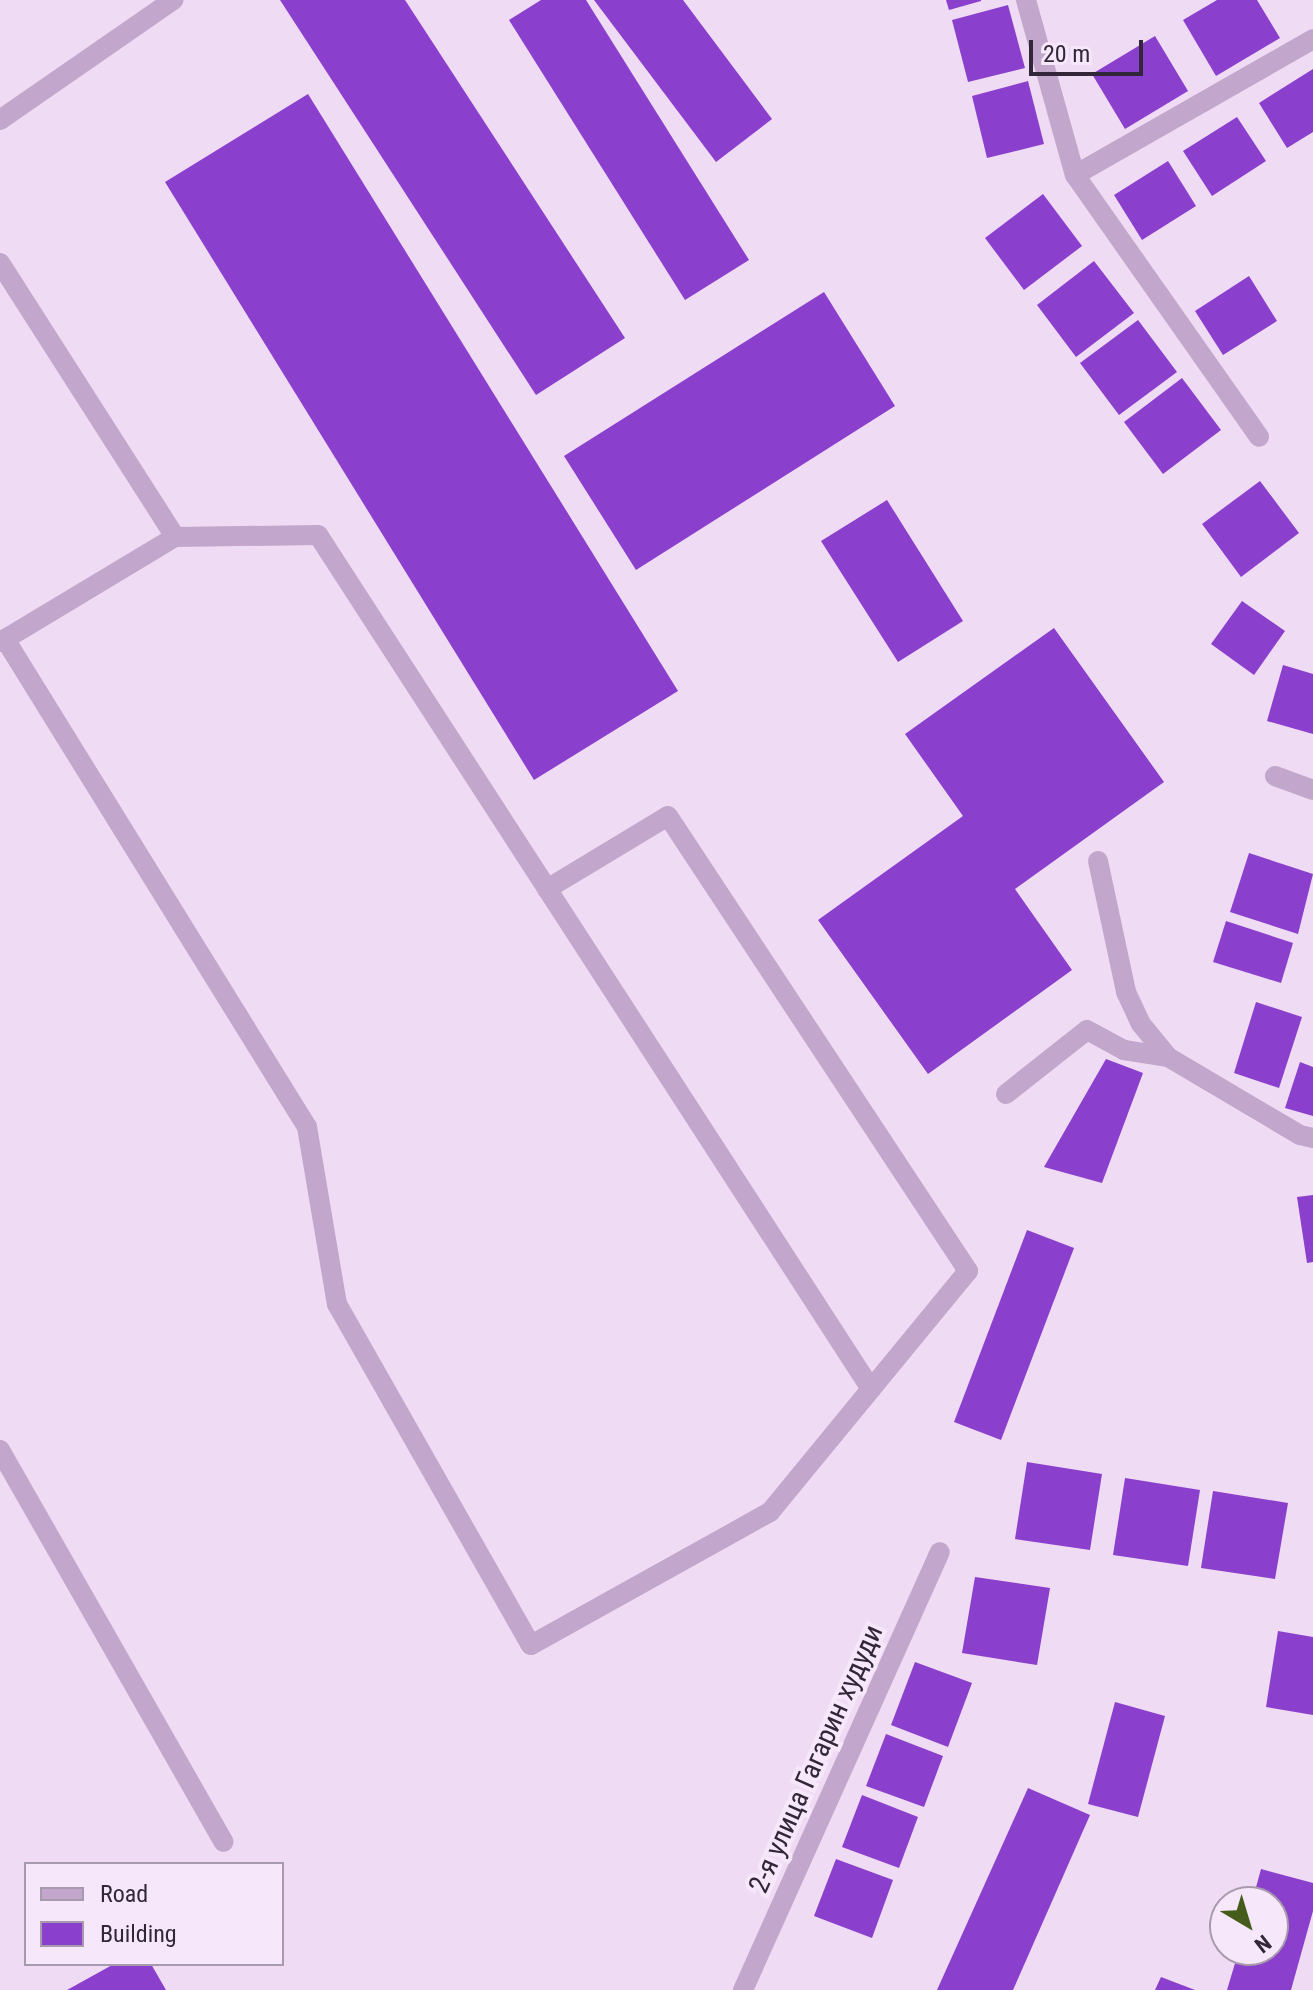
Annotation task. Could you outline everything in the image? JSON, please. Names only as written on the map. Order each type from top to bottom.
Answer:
[{"type":"street","points":[[0,120],[173,0]]},
{"type":"street","points":[[1026,0],[1075,175],[1259,437]]},
{"type":"street","points":[[1075,175],[1313,39]]},
{"type":"street","points":[[0,263],[175,537]]},
{"type":"street","points":[[547,889],[668,816],[968,1271],[770,1512],[531,1645],[337,1304],[307,1127],[3,641],[175,537],[318,535],[547,889],[871,1389]]},
{"type":"street","points":[[1275,776],[1313,790]]},
{"type":"street","points":[[1098,861],[1126,992],[1141,1024],[1168,1057],[1300,1135],[1313,1138]]},
{"type":"street","points":[[1006,1094],[1087,1030],[1124,1050],[1168,1057]]},
{"type":"street","points":[[0,1450],[224,1842]]},
{"type":"street","name":"2-я улица Гагарин худуди","points":[[743,1990],[940,1552]]},
{"type":"building","points":[[280,0],[405,0],[625,338],[536,395]]},
{"type":"building","points":[[541,0],[586,0],[749,260],[685,300],[509,20]]},
{"type":"building","points":[[594,0],[683,0],[772,119],[716,162]]},
{"type":"building","points":[[946,0],[981,0],[981,1],[949,10]]},
{"type":"building","points":[[1217,0],[1257,0],[1280,38],[1216,76],[1183,20]]},
{"type":"building","points":[[1008,5],[1025,68],[968,82],[952,20]]},
{"type":"building","points":[[1155,36],[1188,91],[1125,129],[1092,74]]},
{"type":"building","points":[[1313,69],[1313,132],[1287,148],[1259,103]]},
{"type":"building","points":[[1028,81],[1044,144],[987,158],[972,96]]},
{"type":"building","points":[[308,94],[678,691],[534,780],[165,182]]},
{"type":"building","points":[[1237,117],[1266,161],[1212,196],[1183,151]]},
{"type":"building","points":[[1168,161],[1196,206],[1142,240],[1114,195]]},
{"type":"building","points":[[1043,194],[1082,246],[1024,290],[985,238]]},
{"type":"building","points":[[1094,261],[1134,313],[1076,357],[1037,305]]},
{"type":"building","points":[[1249,276],[1277,321],[1223,355],[1195,311]]},
{"type":"building","points":[[824,292],[895,406],[636,570],[564,456]]},
{"type":"building","points":[[1138,320],[1177,372],[1119,415],[1080,363]]},
{"type":"building","points":[[1182,378],[1221,430],[1163,474],[1124,422]]},
{"type":"building","points":[[1260,481],[1299,533],[1241,577],[1202,524]]},
{"type":"building","points":[[887,500],[963,621],[898,662],[821,541]]},
{"type":"building","points":[[1242,601],[1285,631],[1254,675],[1211,644]]},
{"type":"building","points":[[1054,628],[1164,782],[1015,889],[1072,970],[928,1074],[818,920],[963,816],[905,734]]},
{"type":"building","points":[[1283,665],[1313,674],[1313,734],[1267,721]]},
{"type":"building","points":[[1249,853],[1313,874],[1298,934],[1230,912]]},
{"type":"building","points":[[1226,921],[1293,943],[1281,983],[1213,962]]},
{"type":"building","points":[[1256,1002],[1302,1017],[1279,1088],[1234,1073]]},
{"type":"building","points":[[1106,1059],[1143,1073],[1102,1183],[1044,1167]]},
{"type":"building","points":[[1300,1062],[1313,1067],[1313,1116],[1285,1108]]},
{"type":"building","points":[[1313,1195],[1313,1262],[1307,1263],[1297,1197]]},
{"type":"building","points":[[1027,1230],[1074,1248],[1001,1440],[954,1422]]},
{"type":"building","points":[[1027,1462],[1102,1474],[1090,1550],[1015,1539]]},
{"type":"building","points":[[1125,1478],[1200,1490],[1188,1566],[1113,1555]]},
{"type":"building","points":[[1213,1491],[1288,1503],[1275,1579],[1201,1568]]},
{"type":"building","points":[[975,1577],[1050,1588],[1037,1665],[962,1653]]},
{"type":"building","points":[[1278,1631],[1313,1637],[1313,1715],[1266,1707]]},
{"type":"building","points":[[915,1662],[972,1683],[948,1747],[891,1725]]},
{"type":"building","points":[[1115,1702],[1165,1716],[1138,1817],[1088,1804]]},
{"type":"building","points":[[886,1734],[943,1756],[924,1807],[866,1786]]},
{"type":"building","points":[[1028,1788],[1090,1815],[1013,1990],[937,1990]]},
{"type":"building","points":[[862,1795],[918,1817],[899,1868],[842,1847]]},
{"type":"building","points":[[836,1859],[893,1880],[872,1938],[814,1916]]},
{"type":"building","points":[[1261,1869],[1313,1883],[1313,1911],[1291,1990],[1227,1990],[1234,1966],[1289,1966],[1289,1886],[1256,1886]]},
{"type":"building","points":[[110,1966],[152,1966],[166,1990],[67,1990]]},
{"type":"building","points":[[1161,1977],[1195,1990],[1155,1990]]}]
